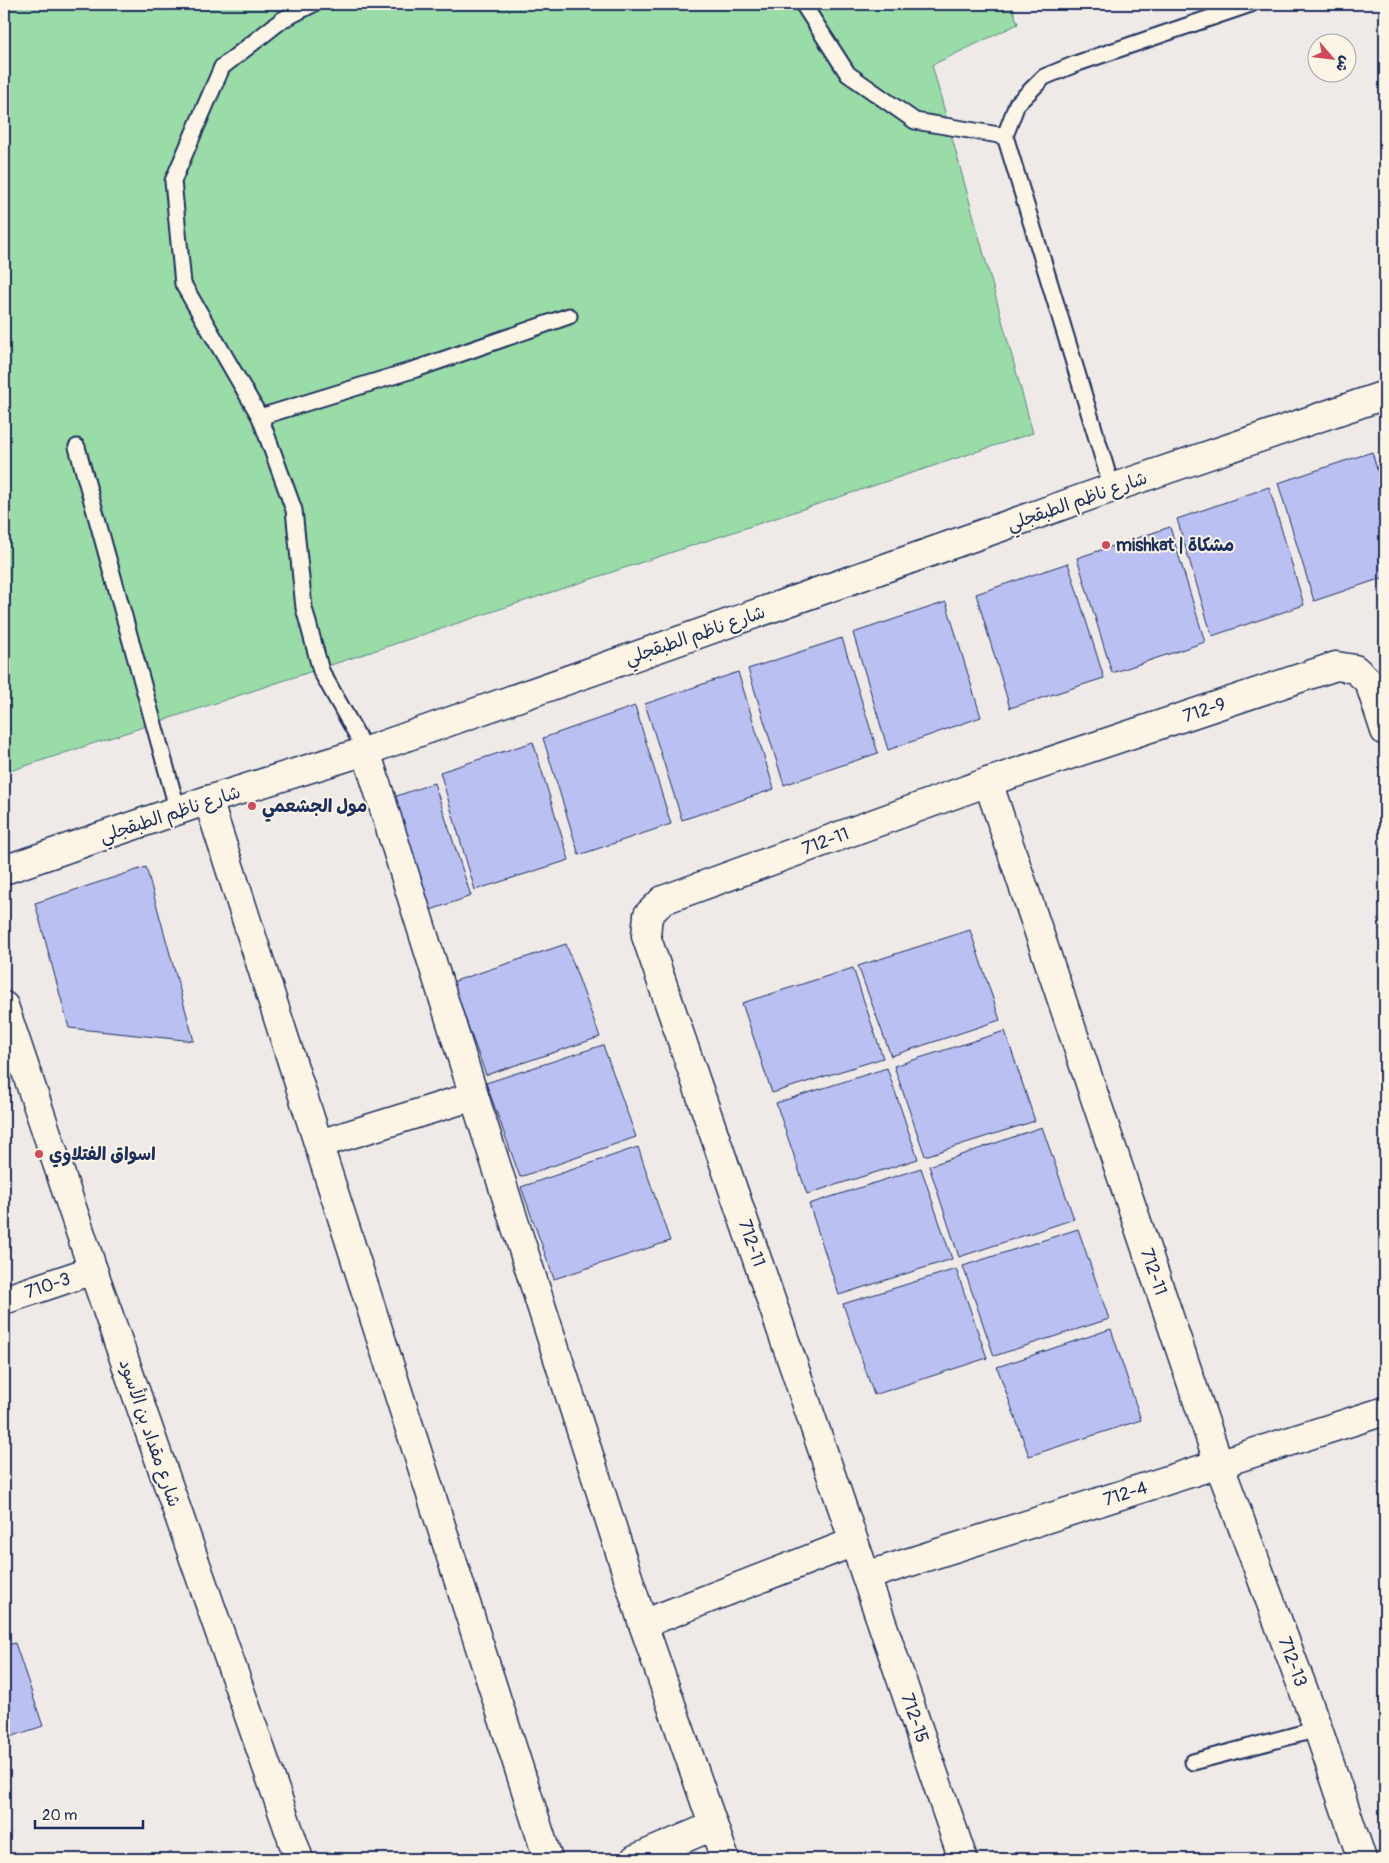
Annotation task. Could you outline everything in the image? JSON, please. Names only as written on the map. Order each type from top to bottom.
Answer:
[{"type":"street","name":"شارع ناظم الطبقجلي","points":[[4,870],[208,800],[366,752],[1112,488],[1385,395]]},
{"type":"street","name":"712-9","points":[[988,782],[1336,666],[1355,669],[1369,682],[1385,731]]},
{"type":"street","points":[[366,752],[643,1624],[725,1859]]},
{"type":"street","name":"712-11","points":[[866,1576],[646,936],[648,915],[663,900],[988,782],[1219,1464]]},
{"type":"street","points":[[208,800],[548,1859]]},
{"type":"street","name":"شارع مقداد بن الأسود","points":[[4,1006],[93,1270],[299,1859]]},
{"type":"street","points":[[318,1144],[474,1096]]},
{"type":"street","name":"710-3","points":[[4,1300],[93,1270]]},
{"type":"street","name":"712-4","points":[[866,1576],[1385,1411]]},
{"type":"street","name":"712-13","points":[[1219,1464],[1318,1729],[1362,1859]]},
{"type":"street","points":[[643,1624],[854,1542]]},
{"type":"street","name":"712-15","points":[[866,1576],[964,1859]]},
{"type":"street","points":[[635,1859],[713,1826]]},
{"type":"lane","points":[[313,4],[282,20],[222,66],[173,181],[183,284],[260,417],[294,510],[304,608],[321,670],[366,752]]},
{"type":"lane","points":[[804,4],[848,74],[915,121],[1005,136]]},
{"type":"lane","points":[[1112,488],[1005,136],[1017,104],[1044,77],[1078,63],[1251,4]]},
{"type":"lane","points":[[260,417],[416,369],[569,316]]},
{"type":"lane","points":[[77,447],[178,811]]},
{"type":"lane","points":[[1193,1762],[1318,1729]]},
{"type":"green space","points":[[4,4],[1011,4],[1018,24],[932,65],[1033,433],[4,773]]},
{"type":"building","points":[[1372,452],[1385,497],[1385,577],[1314,601],[1278,483]]},
{"type":"building","points":[[1269,487],[1304,605],[1212,636],[1177,519]]},
{"type":"building","points":[[1170,527],[1205,642],[1112,673],[1077,558]]},
{"type":"building","points":[[1068,563],[1104,678],[1010,708],[976,594]]},
{"type":"building","points":[[946,602],[981,717],[888,750],[853,633]]},
{"type":"building","points":[[842,638],[878,753],[784,785],[748,669]]},
{"type":"building","points":[[738,672],[774,789],[682,820],[645,704]]},
{"type":"building","points":[[635,706],[671,824],[579,855],[543,738]]},
{"type":"building","points":[[533,742],[569,860],[475,890],[440,772]]},
{"type":"building","points":[[434,783],[471,896],[425,912],[388,799]]},
{"type":"building","points":[[146,867],[194,1041],[69,1028],[35,903]]},
{"type":"building","points":[[970,930],[1000,1020],[891,1056],[858,966]]},
{"type":"building","points":[[566,944],[600,1037],[486,1075],[452,982]]},
{"type":"building","points":[[853,968],[883,1058],[772,1093],[742,1003]]},
{"type":"building","points":[[1005,1031],[1035,1121],[925,1156],[894,1066]]},
{"type":"building","points":[[603,1045],[636,1137],[520,1177],[486,1083]]},
{"type":"building","points":[[887,1068],[918,1159],[807,1194],[776,1103]]},
{"type":"building","points":[[1042,1127],[1074,1219],[959,1257],[929,1166]]},
{"type":"building","points":[[638,1147],[670,1241],[554,1279],[521,1187]]},
{"type":"building","points":[[921,1168],[952,1259],[839,1295],[809,1204]]},
{"type":"building","points":[[1078,1229],[1109,1319],[994,1356],[963,1266]]},
{"type":"building","points":[[956,1269],[987,1358],[874,1395],[843,1304]]},
{"type":"building","points":[[1111,1329],[1141,1420],[1029,1456],[997,1367]]},
{"type":"building","points":[[15,1643],[43,1726],[4,1739],[4,1646]]},
{"type":"place","name":"mishkat | مشكاة","points":[[1106,545]]},
{"type":"place","name":"مول الجشعمي","points":[[252,806]]},
{"type":"place","name":"اسواق الفتلاوي","points":[[39,1154]]}]
